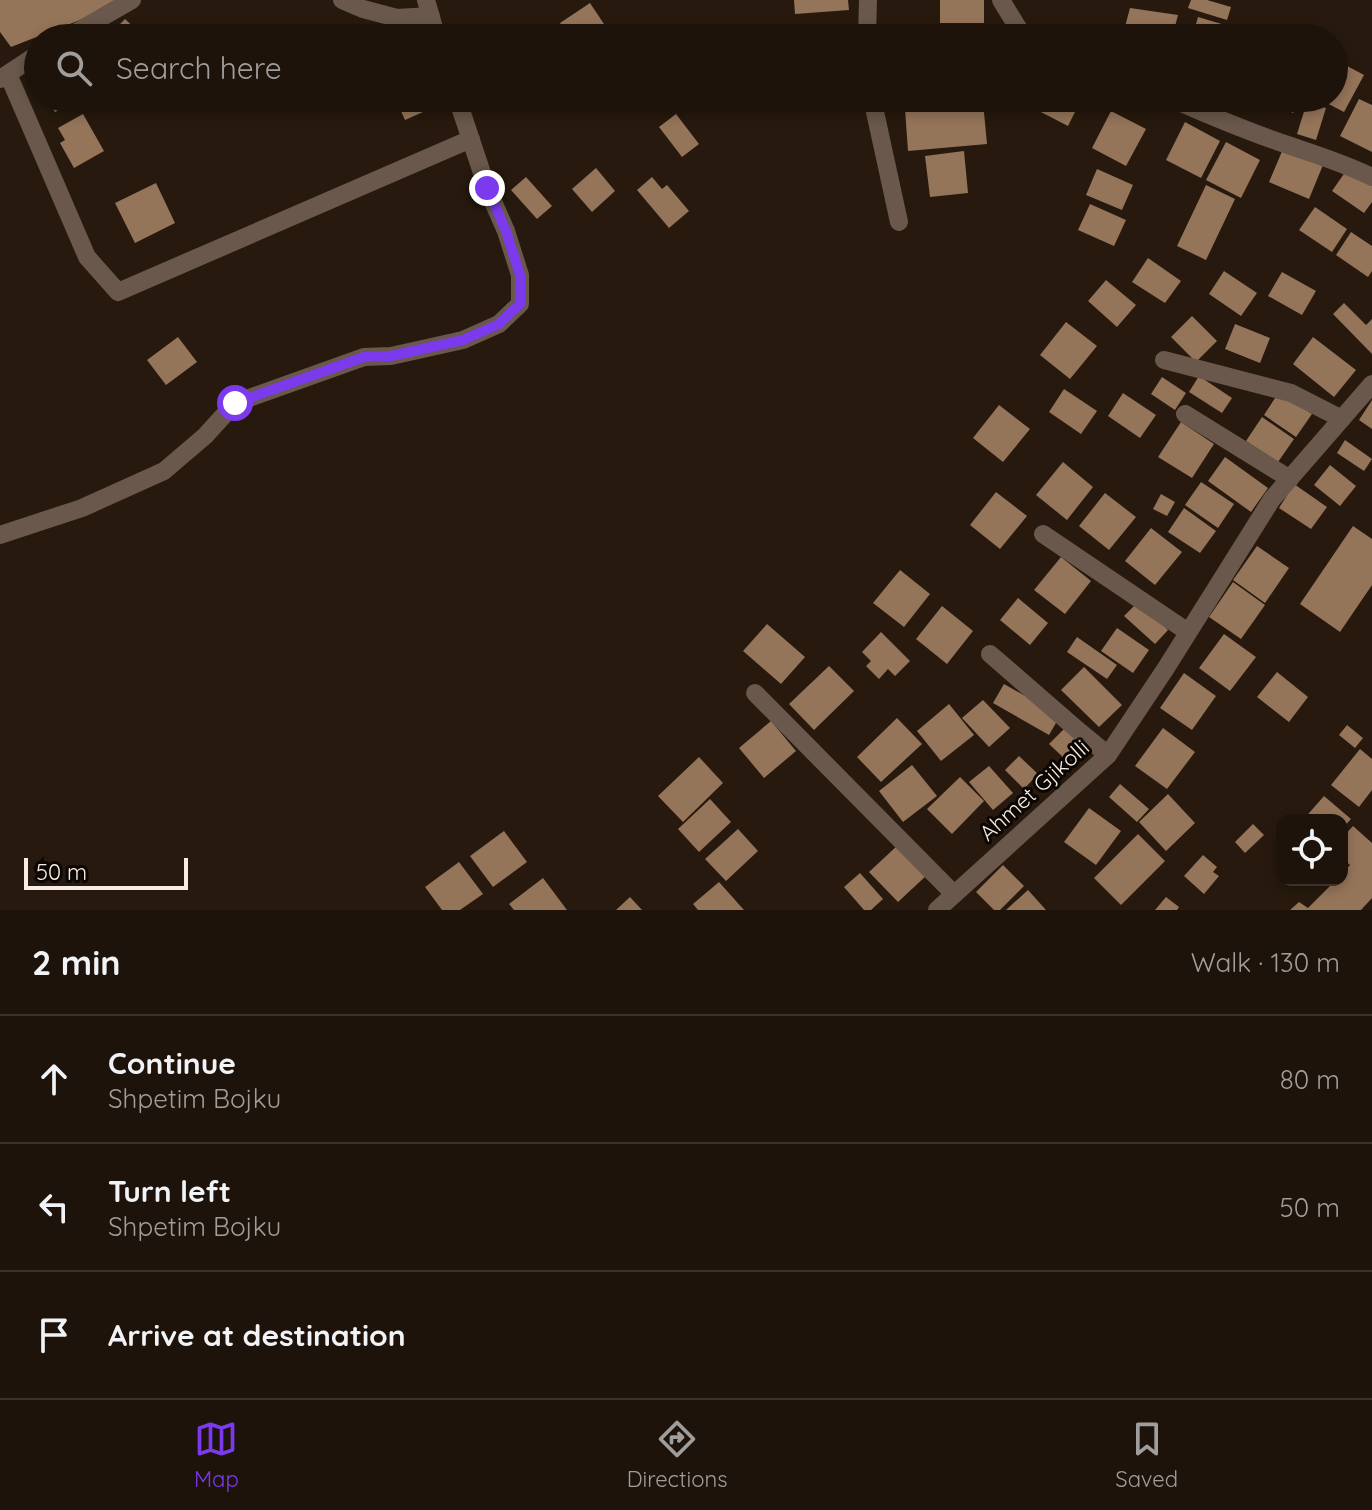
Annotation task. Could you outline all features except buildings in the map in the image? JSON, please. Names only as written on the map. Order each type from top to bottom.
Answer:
[{"type":"street","points":[[90,24],[132,0]]},
{"type":"street","points":[[342,0],[397,18],[428,8]]},
{"type":"street","points":[[867,24],[868,0]]},
{"type":"street","points":[[1001,0],[1016,24]]},
{"type":"street","points":[[24,64],[4,77],[87,257],[118,292],[471,139]]},
{"type":"street","points":[[0,535],[82,508],[164,471],[205,436],[235,403],[364,357],[391,356],[463,340],[499,324],[520,304],[520,275],[462,112]]},
{"type":"street","points":[[875,112],[899,222]]},
{"type":"street","points":[[1202,112],[1347,164],[1372,177]]},
{"type":"street","points":[[1164,360],[1291,393],[1342,419]]},
{"type":"street","name":"Ahmet Gjikolli","points":[[937,910],[1108,755],[1272,499],[1372,384]]},
{"type":"street","points":[[1185,414],[1290,479]]},
{"type":"street","points":[[1043,534],[1188,632]]},
{"type":"street","points":[[990,654],[1108,755]]},
{"type":"street","points":[[755,693],[954,894]]},
{"type":"route","points":[[235,403],[364,357],[391,356],[463,340],[499,324],[520,304],[520,275],[506,231],[487,188]]}]
